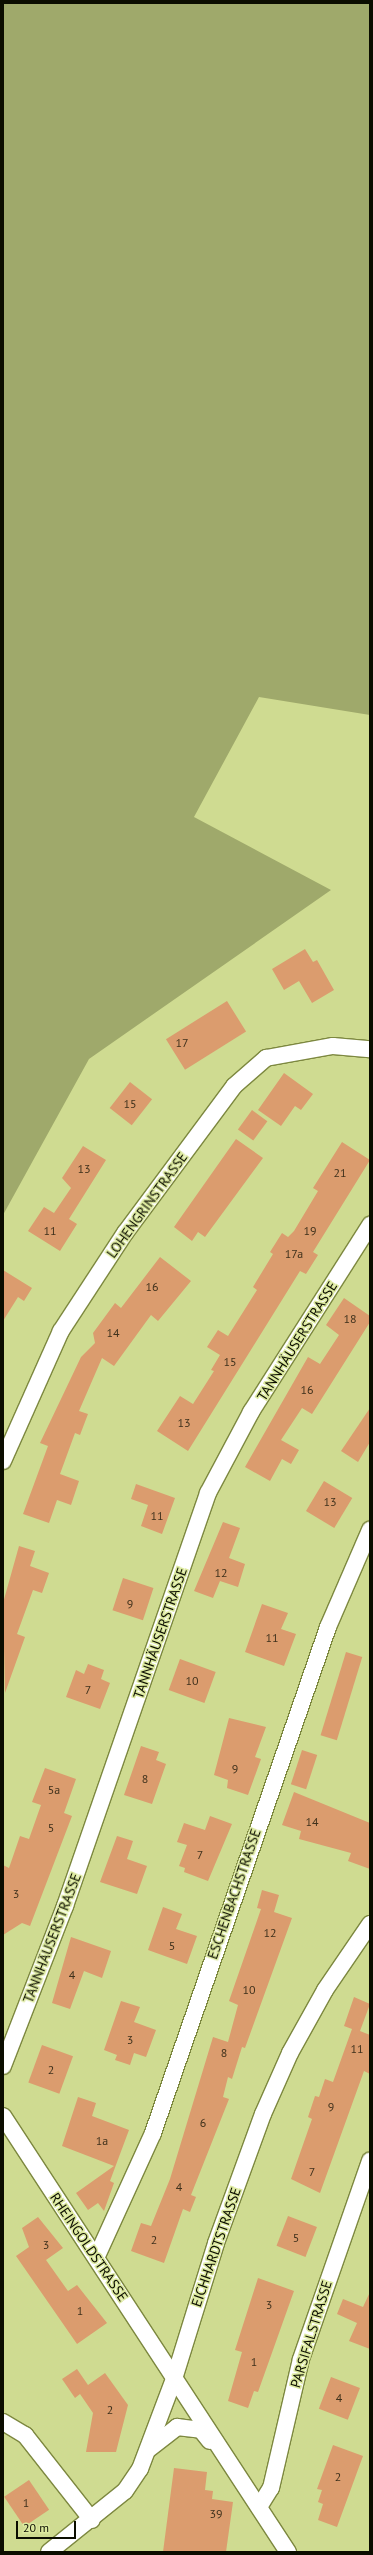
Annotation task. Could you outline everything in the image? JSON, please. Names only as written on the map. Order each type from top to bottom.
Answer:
[{"type":"street","name":"LOHENGRINSTRASSE","points":[[3,1461],[60,1331],[125,1233],[234,1086],[266,1058],[333,1046],[370,1049]]},
{"type":"street","name":"TANNHÄUSERSTRASSE","points":[[3,2066],[65,1906],[208,1493],[251,1412],[370,1225]]},
{"type":"street","name":"ESCHENBACHSTRASSE","points":[[97,2256],[153,2133],[328,1627],[370,1530]]},
{"type":"street","name":"EICHHARDTSTRASSE","points":[[49,2552],[92,2520],[124,2491],[149,2449],[174,2380],[216,2243],[263,2114],[322,1996],[370,1924]]},
{"type":"street","name":"RHEINGOLDSTRASSE","points":[[3,2116],[97,2256],[174,2380],[224,2456]]},
{"type":"street","name":"PARSIFALSTRASSE","points":[[259,2507],[271,2488],[301,2359],[370,2161]]},
{"type":"street","points":[[3,2422],[25,2435],[92,2520]]},
{"type":"street","points":[[149,2449],[177,2427],[201,2430],[224,2456],[288,2552]]},
{"type":"green space","points":[[3,3],[370,3],[370,715],[259,697],[194,817],[331,890],[89,1059],[3,1215]]},
{"type":"building","points":[[305,949],[313,962],[317,960],[334,990],[312,1003],[299,981],[284,990],[272,969]]},
{"type":"building","points":[[227,1001],[246,1032],[185,1070],[166,1039]]},
{"type":"building","points":[[284,1073],[313,1094],[301,1110],[295,1106],[281,1126],[258,1110]]},
{"type":"building","points":[[130,1082],[152,1099],[132,1125],[110,1108]]},
{"type":"building","points":[[252,1110],[267,1121],[253,1141],[238,1129]]},
{"type":"building","points":[[236,1139],[263,1158],[205,1237],[198,1232],[192,1241],[174,1227]]},
{"type":"building","points":[[342,1142],[370,1160],[313,1252],[318,1255],[306,1274],[300,1271],[188,1451],[157,1431],[180,1396],[193,1404],[214,1371],[211,1370],[220,1355],[207,1347],[218,1330],[228,1336],[257,1290],[253,1287],[273,1254],[270,1252],[282,1233],[288,1237],[294,1231],[318,1191],[313,1188]]},
{"type":"building","points":[[83,1146],[106,1160],[69,1219],[77,1224],[60,1251],[28,1231],[44,1207],[54,1213],[71,1188],[62,1178]]},
{"type":"building","points":[[160,1257],[191,1281],[158,1321],[151,1315],[114,1366],[102,1358],[79,1411],[88,1414],[80,1435],[75,1433],[60,1474],[79,1481],[71,1505],[57,1500],[49,1523],[23,1514],[48,1446],[40,1443],[81,1357],[95,1343],[93,1333],[115,1303],[121,1308]]},
{"type":"building","points":[[3,1270],[32,1288],[24,1301],[18,1297],[3,1321]]},
{"type":"building","points":[[344,1298],[370,1316],[370,1322],[312,1414],[302,1408],[281,1440],[299,1450],[291,1464],[282,1459],[270,1481],[245,1467],[308,1357],[320,1364],[339,1335],[326,1325]]},
{"type":"building","points":[[370,1408],[370,1442],[358,1462],[341,1451]]},
{"type":"building","points":[[324,1481],[352,1498],[334,1528],[306,1511]]},
{"type":"building","points":[[136,1484],[175,1498],[162,1534],[141,1526],[148,1505],[131,1499]]},
{"type":"building","points":[[223,1522],[240,1528],[229,1558],[245,1564],[238,1587],[220,1581],[213,1598],[194,1591]]},
{"type":"building","points":[[19,1546],[35,1551],[30,1566],[49,1573],[42,1593],[33,1590],[17,1634],[25,1637],[5,1693],[3,1603]]},
{"type":"building","points":[[123,1578],[153,1588],[143,1620],[112,1610]]},
{"type":"building","points":[[262,1604],[288,1613],[281,1629],[296,1634],[284,1666],[245,1652]]},
{"type":"building","points":[[346,1652],[362,1657],[337,1740],[321,1735]]},
{"type":"building","points":[[180,1659],[216,1672],[204,1703],[169,1690]]},
{"type":"building","points":[[88,1664],[104,1670],[101,1679],[110,1683],[100,1709],[66,1697],[76,1670],[84,1674]]},
{"type":"building","points":[[229,1718],[266,1727],[255,1757],[261,1759],[248,1795],[227,1788],[228,1780],[214,1775]]},
{"type":"building","points":[[141,1746],[159,1752],[156,1760],[166,1764],[152,1804],[124,1795]]},
{"type":"building","points":[[302,1750],[317,1755],[306,1789],[291,1784]]},
{"type":"building","points":[[45,1768],[76,1779],[64,1813],[72,1816],[30,1926],[22,1923],[3,1935],[3,1865],[9,1868],[20,1836],[29,1839],[41,1805],[32,1802]]},
{"type":"building","points":[[294,1792],[370,1823],[370,1869],[348,1861],[351,1853],[299,1839],[301,1831],[282,1825]]},
{"type":"building","points":[[210,1816],[232,1824],[208,1881],[184,1872],[185,1868],[179,1866],[187,1845],[177,1842],[184,1823],[205,1830]]},
{"type":"building","points":[[117,1836],[133,1841],[127,1859],[147,1866],[137,1894],[100,1882]]},
{"type":"building","points":[[262,1890],[279,1895],[274,1912],[292,1918],[245,2048],[242,2047],[232,2079],[228,2077],[223,2097],[229,2099],[191,2195],[196,2197],[190,2212],[183,2209],[164,2263],[131,2251],[141,2223],[151,2226],[170,2179],[213,2037],[228,2042],[238,2005],[229,2001],[261,1909],[257,1908]]},
{"type":"building","points":[[163,1907],[182,1914],[176,1929],[197,1936],[187,1964],[148,1950]]},
{"type":"building","points":[[71,1937],[111,1951],[102,1978],[84,1971],[70,2009],[52,2003]]},
{"type":"building","points":[[354,1997],[370,2004],[360,2031],[370,2035],[370,2074],[364,2071],[320,2193],[291,2179],[312,2119],[308,2117],[315,2096],[319,2097],[325,2079],[333,2082],[352,2029],[344,2026]]},
{"type":"building","points":[[121,2001],[140,2007],[134,2022],[156,2030],[146,2057],[134,2053],[130,2065],[115,2060],[117,2055],[104,2050]]},
{"type":"building","points":[[42,2045],[73,2056],[59,2094],[28,2083]]},
{"type":"building","points":[[78,2097],[96,2103],[92,2116],[129,2130],[110,2181],[114,2183],[104,2211],[98,2203],[88,2210],[76,2193],[114,2166],[62,2146]]},
{"type":"building","points":[[288,2216],[317,2227],[305,2257],[277,2246]]},
{"type":"building","points":[[38,2217],[63,2248],[46,2260],[68,2291],[77,2285],[107,2323],[77,2344],[16,2256],[29,2247],[22,2228]]},
{"type":"building","points":[[258,2278],[294,2291],[258,2392],[254,2391],[248,2408],[228,2401],[242,2352],[235,2350]]},
{"type":"building","points":[[370,2292],[370,2349],[349,2341],[357,2323],[337,2314],[343,2299],[363,2307]]},
{"type":"building","points":[[77,2369],[88,2385],[105,2373],[128,2405],[116,2452],[86,2452],[93,2413],[80,2394],[75,2398],[62,2379]]},
{"type":"building","points":[[331,2377],[360,2388],[348,2420],[319,2409]]},
{"type":"building","points":[[333,2445],[363,2456],[337,2527],[318,2520],[323,2504],[318,2502],[322,2490],[317,2489]]},
{"type":"building","points":[[174,2468],[207,2472],[205,2490],[213,2491],[212,2499],[233,2502],[226,2552],[163,2552]]},
{"type":"building","points":[[29,2480],[49,2510],[24,2527],[4,2497]]}]
